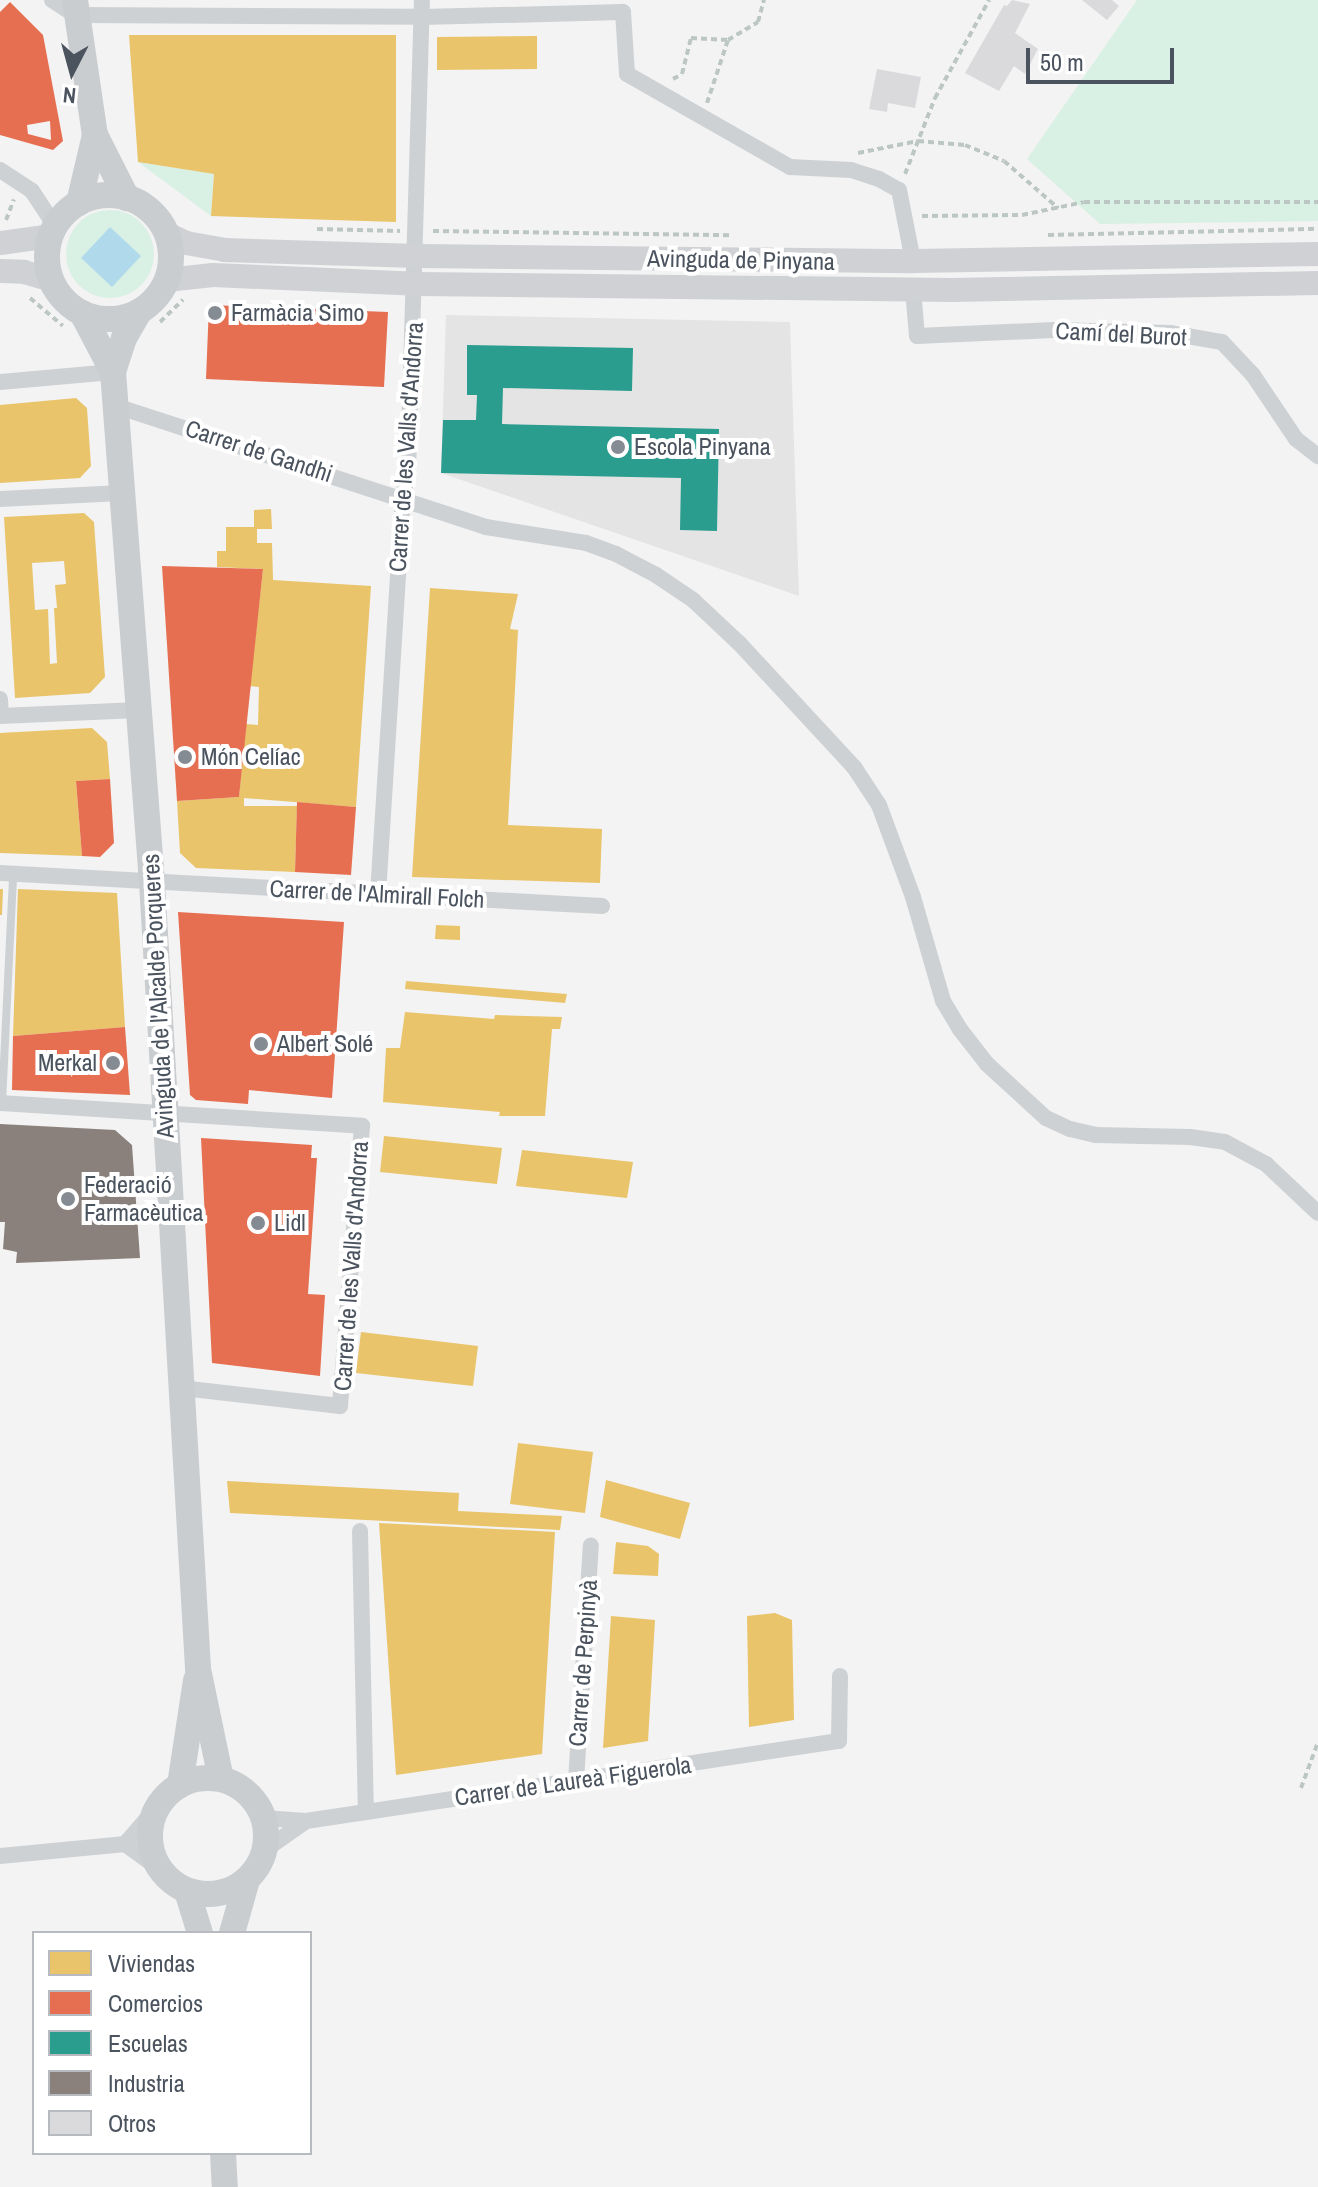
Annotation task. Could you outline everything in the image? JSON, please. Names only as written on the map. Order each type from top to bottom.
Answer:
[{"type":"main road","points":[[75,7],[95,135],[127,198]]},
{"type":"main road","points":[[79,203],[103,196],[127,198],[148,209],[167,234],[177,288],[161,293],[149,317],[73,320],[52,280],[47,258],[53,231],[79,203],[95,135]]},
{"type":"main road","name":"Avinguda de l'Alcalde Porqueres","points":[[149,317],[124,338],[113,372],[152,882],[198,1669]]},
{"type":"main road","name":"Avinguda de l'Alcalde Porqueres","points":[[73,320],[113,372]]},
{"type":"main road","points":[[198,1669],[221,1779]]},
{"type":"main road","points":[[180,1785],[198,1669]]},
{"type":"main road","points":[[233,1931],[247,1880],[265,1850],[264,1818],[254,1800],[240,1787],[221,1779],[207,1778],[180,1785],[157,1807],[149,1838],[158,1868],[171,1882],[187,1891],[219,1894],[247,1880]]},
{"type":"main road","points":[[187,1891],[199,1931]]},
{"type":"main road","points":[[223,2155],[225,2187]]},
{"type":"street","points":[[52,0],[75,7],[626,6],[627,74],[790,167],[838,169],[879,179],[899,190],[913,261]]},
{"type":"street","name":"Carrer de les Valls d'Andorra","points":[[378,894],[403,498],[408,470],[417,256],[422,8]]},
{"type":"street","points":[[0,170],[32,191],[53,231],[2,234]]},
{"type":"street","name":"Avinguda de Pinyana","points":[[167,234],[186,243],[224,250],[417,256],[913,261],[1318,254]]},
{"type":"street","points":[[0,271],[24,272],[52,280]]},
{"type":"street","name":"Avinguda de Pinyana","points":[[177,288],[213,275],[416,284],[913,290],[1318,283]]},
{"type":"street","name":"Camí del Burot","points":[[913,290],[917,336],[1054,330],[1170,333],[1222,342],[1253,375],[1296,439],[1318,456]]},
{"type":"street","points":[[0,382],[113,372]]},
{"type":"street","name":"Carrer de Gandhi","points":[[116,406],[486,527],[586,543],[656,575],[693,600],[739,643],[854,767],[879,805],[913,897],[943,1001],[987,1064],[1046,1118],[1070,1129],[1095,1135],[1190,1137],[1225,1142],[1266,1164],[1318,1213]]},
{"type":"street","points":[[0,499],[122,493]]},
{"type":"street","points":[[0,699],[0,716],[139,710]]},
{"type":"street","name":"Carrer de l'Almirall Folch","points":[[6,874],[602,906]]},
{"type":"street","points":[[1,1103],[164,1113]]},
{"type":"street","name":"Carrer de les Valls d'Andorra","points":[[164,1113],[362,1126],[340,1406],[183,1388]]},
{"type":"street","points":[[360,1531],[366,1812]]},
{"type":"street","name":"Carrer de Perpinyà","points":[[576,1781],[591,1545]]},
{"type":"street","name":"Carrer de Laureà Figuerola","points":[[264,1818],[306,1821],[839,1741],[840,1676]]},
{"type":"street","points":[[125,1844],[157,1807]]},
{"type":"street","name":"Carrer de Laureà Figuerola","points":[[265,1850],[306,1821]]},
{"type":"street","points":[[0,1856],[125,1844],[158,1868]]},
{"type":"lane","points":[[1,1103],[6,874]]},
{"type":"path","points":[[653,89],[682,74],[691,38],[728,40],[758,22],[764,0]]},
{"type":"path","points":[[899,190],[935,98],[989,0]]},
{"type":"path","points":[[701,116],[712,93],[728,40]]},
{"type":"path","points":[[838,169],[854,154],[918,141],[965,145],[1004,161],[1058,208]]},
{"type":"path","points":[[2,234],[16,195],[10,191]]},
{"type":"path","points":[[905,216],[1022,215],[1084,202],[1318,202]]},
{"type":"path","points":[[1035,235],[1318,229]]},
{"type":"path","points":[[432,231],[734,235]]},
{"type":"path","points":[[149,317],[177,288]]},
{"type":"path","points":[[22,293],[73,320]]},
{"type":"path","points":[[1301,1788],[1318,1742]]},
{"type":"shaded area","name":"Escola Pinyana","points":[[446,315],[790,322],[799,596],[441,473]]},
{"type":"green space","points":[[1137,0],[1318,0],[1318,221],[1100,224],[1027,159]]},
{"type":"green space","points":[[138,162],[214,174],[211,216]]},
{"type":"green space","points":[[101,210],[119,210],[135,217],[147,229],[154,245],[154,263],[147,279],[135,291],[119,298],[101,298],[85,291],[73,279],[66,263],[66,245],[73,229],[85,217]]},
{"type":"water","points":[[110,227],[141,256],[112,287],[81,258]]},
{"type":"building: Viviendas","points":[[129,35],[396,35],[396,222],[211,216],[214,174],[138,162]]},
{"type":"building: Viviendas","points":[[537,36],[537,69],[437,70],[437,37]]},
{"type":"building: Viviendas","points":[[76,398],[87,408],[91,466],[80,478],[0,483],[0,405]]},
{"type":"building: Viviendas","points":[[271,509],[272,529],[257,529],[257,543],[272,543],[273,580],[371,586],[356,807],[244,798],[244,806],[297,806],[295,872],[196,868],[180,853],[177,801],[239,797],[246,724],[258,725],[259,687],[250,686],[263,569],[217,567],[217,551],[226,551],[226,527],[254,527],[254,510]]},
{"type":"building: Viviendas","points":[[84,513],[94,522],[105,677],[90,693],[15,698],[4,517]],"holes":[[[64,561],[66,584],[55,585],[57,663],[50,664],[48,609],[35,610],[32,563]]]},
{"type":"building: Viviendas","points":[[430,588],[518,594],[510,629],[518,630],[508,825],[602,829],[600,883],[412,877]]},
{"type":"building: Viviendas","points":[[92,728],[107,742],[110,779],[76,781],[82,856],[0,853],[0,733]]},
{"type":"building: Viviendas","points":[[0,889],[3,889],[2,915],[0,915]]},
{"type":"building: Viviendas","points":[[18,889],[117,893],[125,1027],[13,1036]]},
{"type":"building: Viviendas","points":[[436,925],[460,926],[460,940],[435,939]]},
{"type":"building: Viviendas","points":[[406,981],[567,994],[565,1003],[405,989]]},
{"type":"building: Viviendas","points":[[405,1012],[494,1019],[495,1015],[562,1017],[560,1029],[552,1029],[545,1116],[499,1116],[500,1112],[383,1102],[386,1048],[400,1048]]},
{"type":"building: Viviendas","points":[[384,1136],[502,1148],[497,1184],[380,1172]]},
{"type":"building: Viviendas","points":[[522,1150],[633,1162],[627,1198],[516,1186]]},
{"type":"building: Viviendas","points":[[361,1332],[478,1346],[473,1386],[356,1373]]},
{"type":"building: Viviendas","points":[[518,1443],[593,1452],[585,1513],[510,1504]]},
{"type":"building: Viviendas","points":[[606,1480],[690,1503],[680,1539],[600,1517]]},
{"type":"building: Viviendas","points":[[227,1481],[459,1493],[458,1511],[562,1516],[560,1530],[230,1513]]},
{"type":"building: Viviendas","points":[[379,1523],[555,1532],[542,1754],[396,1775]]},
{"type":"building: Viviendas","points":[[616,1542],[648,1546],[659,1554],[658,1576],[613,1574]]},
{"type":"building: Viviendas","points":[[775,1613],[792,1620],[794,1720],[749,1727],[747,1616]]},
{"type":"building: Viviendas","points":[[611,1616],[655,1620],[648,1741],[603,1748]]},
{"type":"building: Comercios","points":[[10,2],[43,35],[63,141],[53,150],[0,135],[0,12]],"holes":[[[50,121],[51,140],[28,134],[27,125]]]},
{"type":"building: Comercios","points":[[209,305],[388,312],[384,387],[206,379]]},
{"type":"building: Comercios","points":[[162,566],[263,569],[239,797],[177,801]]},
{"type":"building: Comercios","points":[[110,779],[114,843],[100,857],[82,856],[76,781]]},
{"type":"building: Comercios","points":[[297,802],[356,807],[351,875],[295,872]]},
{"type":"building: Comercios","name":"Albert Solé","points":[[178,912],[344,922],[332,1098],[249,1090],[248,1104],[196,1100],[190,1095]]},
{"type":"building: Comercios","points":[[125,1027],[130,1095],[12,1090],[13,1036]]},
{"type":"building: Comercios","name":"Lidl","points":[[201,1138],[312,1145],[311,1158],[317,1158],[308,1294],[325,1295],[320,1376],[212,1363]]},
{"type":"building: Escuelas","points":[[467,345],[633,348],[632,391],[503,388],[502,424],[719,429],[717,531],[680,530],[681,478],[441,473],[443,420],[476,420],[477,395],[467,395]]},
{"type":"building: Industria","name":"Federació Farmacèutica","points":[[0,1124],[115,1130],[132,1145],[140,1258],[16,1263],[17,1252],[3,1249],[5,1222],[0,1222]]},
{"type":"building: Otros","points":[[1012,0],[1030,4],[1015,33],[1038,49],[1025,74],[1014,66],[999,91],[965,73],[1004,5],[1007,6]]},
{"type":"building: Otros","points":[[1082,0],[1112,0],[1119,6],[1107,20]]},
{"type":"building: Otros","points":[[877,69],[921,77],[915,108],[888,103],[887,112],[869,109]]},
{"type":"place","name":"Farmàcia Simo","points":[[215,313]]},
{"type":"place","name":"Escola Pinyana","points":[[618,447]]},
{"type":"place","name":"Món Celíac","points":[[185,757]]},
{"type":"place","name":"Albert Solé","points":[[261,1044]]},
{"type":"place","name":"Merkal","points":[[113,1063]]},
{"type":"place","name":"Federació Farmacèutica","points":[[68,1199]]},
{"type":"place","name":"Lidl","points":[[258,1223]]}]
